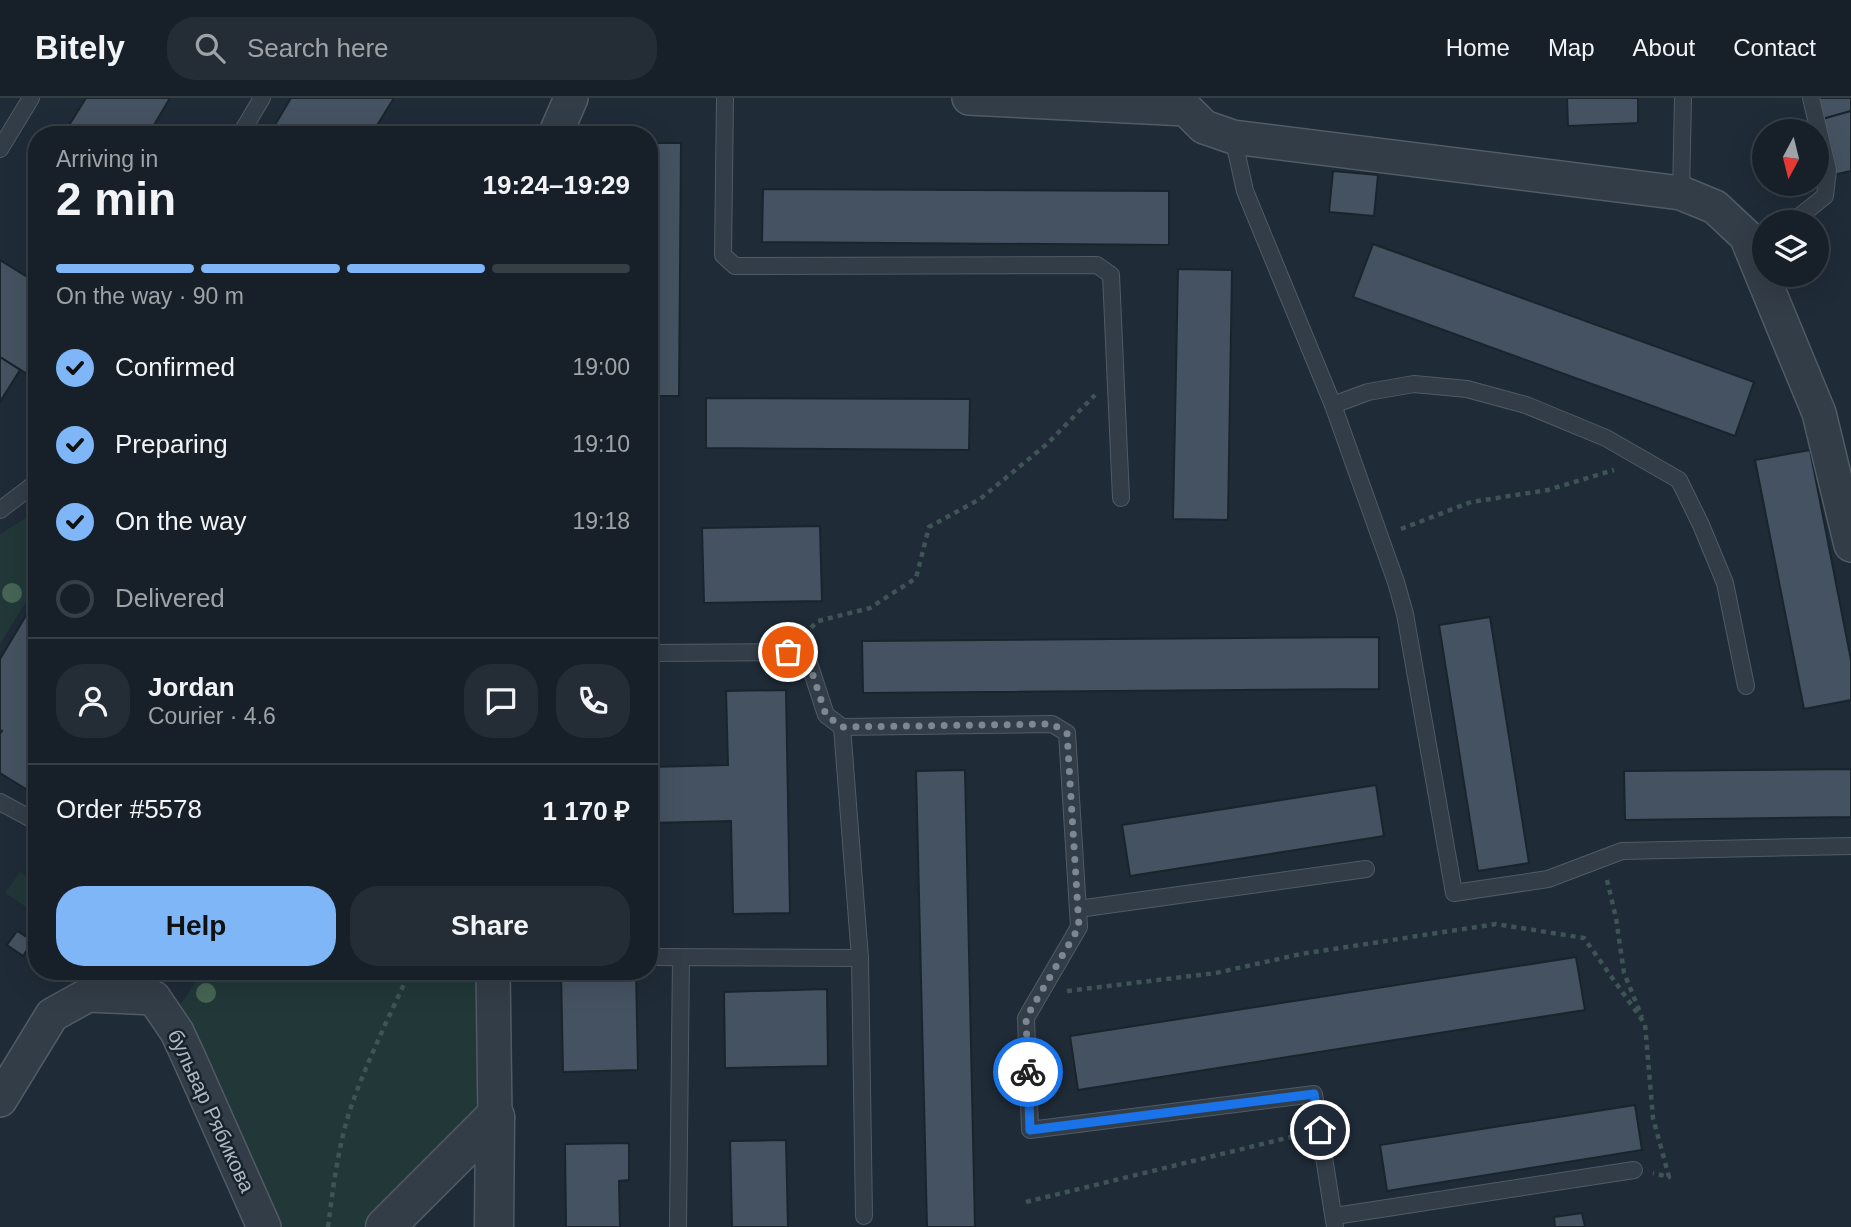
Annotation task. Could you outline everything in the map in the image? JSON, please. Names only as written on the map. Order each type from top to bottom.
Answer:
[{"type":"street","points":[[559,126],[571,98]]},
{"type":"street","points":[[969,98],[1186,109],[1204,127],[1233,137],[1681,193],[1715,207],[1752,231]]},
{"type":"street","points":[[1774,287],[1819,413],[1851,545]]},
{"type":"street","points":[[493,980],[494,1227]]},
{"type":"street","points":[[0,1100],[52,1015],[88,995],[149,985]]},
{"type":"street","name":"бульвар Рябикова","points":[[149,985],[190,1058],[264,1227]]},
{"type":"street","points":[[386,1227],[495,1117]]},
{"type":"lane","points":[[0,149],[31,98]]},
{"type":"lane","points":[[245,126],[262,98]]},
{"type":"lane","points":[[725,98],[723,255],[735,266],[1097,264],[1111,275],[1121,498]]},
{"type":"lane","points":[[1681,193],[1683,98]]},
{"type":"lane","points":[[1808,210],[1825,196],[1828,170],[1811,98]]},
{"type":"lane","points":[[1233,137],[1245,191],[1333,405],[1405,614],[1454,893],[1548,879],[1622,851],[1851,846]]},
{"type":"lane","points":[[1333,405],[1368,391],[1414,384],[1467,389],[1537,410],[1606,438],[1679,480],[1702,525],[1725,583],[1746,686]]},
{"type":"lane","points":[[0,510],[28,489]]},
{"type":"lane","points":[[658,653],[788,652],[808,660],[826,715],[842,727],[1052,724],[1067,733],[1079,927],[1026,1018],[1030,1130],[1314,1094],[1335,1221],[1634,1170]]},
{"type":"lane","points":[[842,727],[860,958],[864,1216]]},
{"type":"lane","points":[[0,802],[28,817]]},
{"type":"lane","points":[[1078,909],[1366,869]]},
{"type":"lane","points":[[658,957],[860,958]]},
{"type":"lane","points":[[678,1227],[681,957]]},
{"type":"path","points":[[788,652],[818,621],[870,608],[916,578],[929,527],[980,499],[1038,452],[1115,374]]},
{"type":"path","points":[[1380,537],[1471,502],[1548,491],[1646,461]]},
{"type":"path","points":[[1601,859],[1616,918],[1624,973],[1645,1024],[1653,1118],[1669,1177],[1634,1170]]},
{"type":"path","points":[[1039,995],[1216,972],[1301,954],[1496,924],[1584,938],[1645,1024]]},
{"type":"path","points":[[328,1227],[332,1189],[350,1111],[406,980]]},
{"type":"path","points":[[1026,1202],[1320,1130]]},
{"type":"green space","points":[[28,517],[28,599],[0,644],[0,534]]},
{"type":"green space","points":[[20,872],[28,878],[28,908],[5,893]]},
{"type":"green space","points":[[197,980],[478,980],[483,1107],[362,1227],[275,1227],[179,1007]]},
{"type":"building","points":[[86,98],[170,98],[153,126],[69,126]]},
{"type":"building","points":[[291,98],[394,98],[377,126],[274,126]]},
{"type":"building","points":[[1567,98],[1638,98],[1638,123],[1568,126]]},
{"type":"building","points":[[1813,98],[1851,98],[1851,111],[1819,119]]},
{"type":"building","points":[[1851,111],[1851,171],[1833,175],[1829,159],[1829,119],[1823,119]]},
{"type":"building","points":[[658,143],[681,143],[679,396],[658,396]]},
{"type":"building","points":[[1333,171],[1378,175],[1374,216],[1329,212]]},
{"type":"building","points":[[763,189],[1169,191],[1169,245],[762,242]]},
{"type":"building","points":[[1373,244],[1754,382],[1735,436],[1353,297]]},
{"type":"building","points":[[0,260],[28,277],[28,374],[0,357]]},
{"type":"building","points":[[1178,269],[1232,270],[1228,520],[1173,519]]},
{"type":"building","points":[[0,357],[20,370],[0,402]]},
{"type":"building","points":[[706,398],[970,399],[969,450],[706,448]]},
{"type":"building","points":[[1810,450],[1851,660],[1851,700],[1804,709],[1755,460]]},
{"type":"building","points":[[820,526],[822,601],[704,603],[702,528]]},
{"type":"building","points":[[28,612],[26,789],[0,773],[0,659]]},
{"type":"building","points":[[1490,617],[1529,863],[1478,871],[1439,625]]},
{"type":"building","points":[[1379,637],[1379,689],[863,693],[862,641]]},
{"type":"building","points":[[786,690],[790,913],[733,914],[731,821],[658,823],[658,767],[728,765],[726,691]]},
{"type":"building","points":[[1851,769],[1851,817],[1625,820],[1624,771]]},
{"type":"building","points":[[965,770],[975,1227],[927,1227],[916,771]]},
{"type":"building","points":[[1376,785],[1384,836],[1130,876],[1122,825]]},
{"type":"building","points":[[17,931],[28,938],[28,948],[23,956],[7,945]]},
{"type":"building","points":[[1576,957],[1585,1010],[1078,1090],[1070,1036]]},
{"type":"building","points":[[561,980],[636,980],[638,1070],[563,1072]]},
{"type":"building","points":[[827,989],[828,1066],[725,1068],[724,992]]},
{"type":"building","points":[[1635,1105],[1642,1150],[1387,1191],[1380,1145]]},
{"type":"building","points":[[786,1140],[788,1227],[732,1227],[730,1141]]},
{"type":"building","points":[[629,1143],[629,1180],[619,1181],[620,1227],[566,1227],[565,1144]]},
{"type":"building","points":[[1582,1213],[1585,1227],[1555,1227],[1554,1217]]},
{"type":"way so far","points":[[788,652],[808,660],[826,715],[842,727],[1052,724],[1067,733],[1079,927],[1026,1018],[1028,1072]]},
{"type":"route","points":[[1028,1072],[1030,1130],[1314,1094],[1320,1130]]}]
